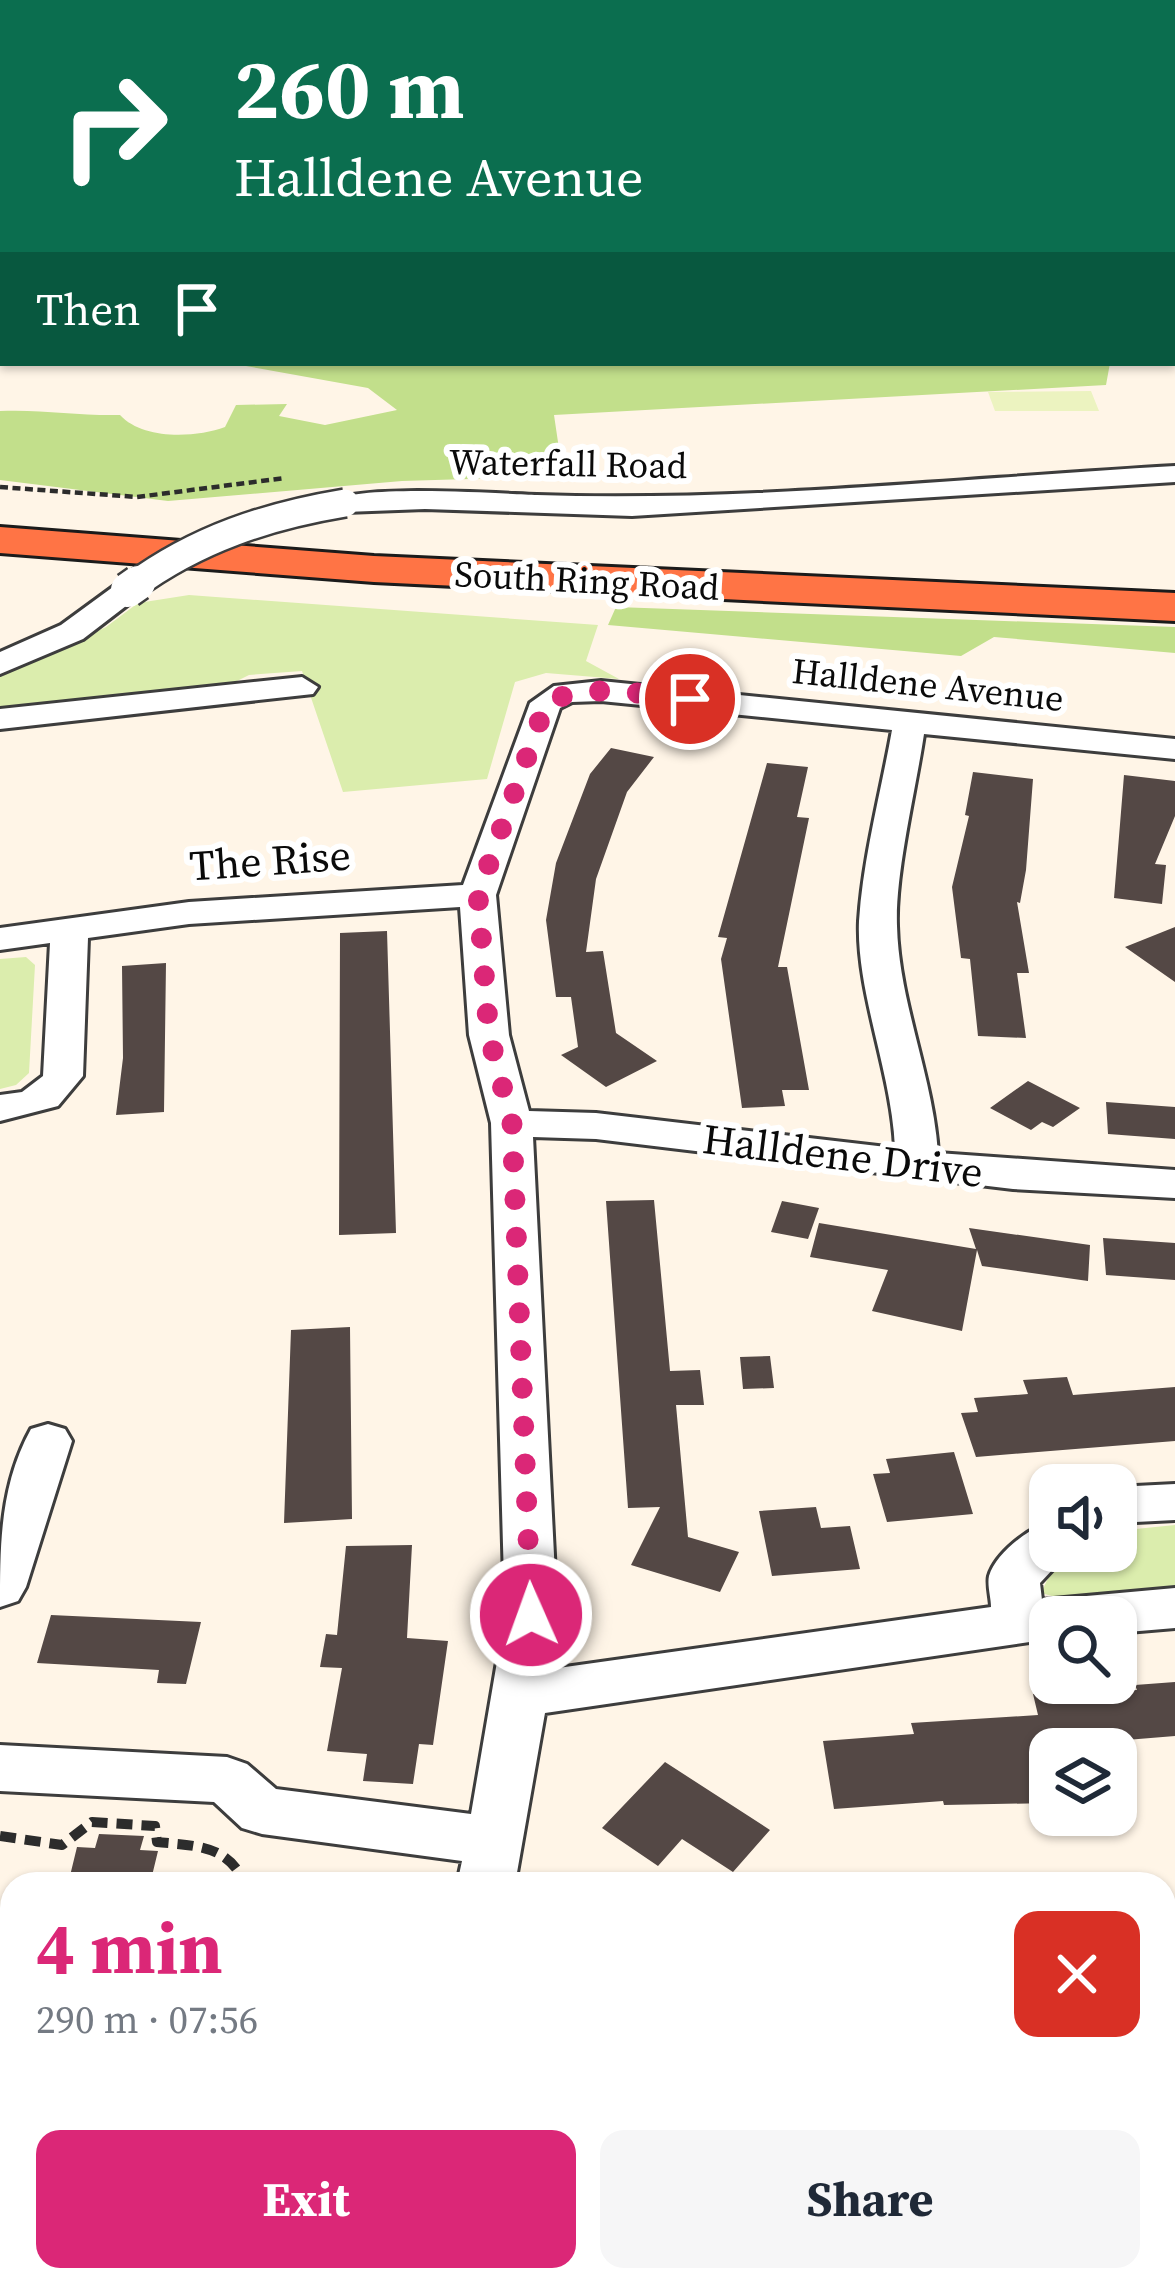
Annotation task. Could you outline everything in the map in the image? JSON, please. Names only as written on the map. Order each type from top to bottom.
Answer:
[{"type":"highway","points":[[0,501],[654,558]]},
{"type":"highway","name":"South Ring Road","points":[[0,521],[1175,581]]},
{"type":"highway","name":"South Ring Road","points":[[0,539],[374,569],[1175,607]]},
{"type":"highway","points":[[0,555],[374,569]]},
{"type":"street","name":"Waterfall Road","points":[[0,664],[72,632],[172,558],[230,530],[282,514],[345,503],[425,500],[632,507],[1175,474]]},
{"type":"street","points":[[0,719],[302,686]]},
{"type":"street","name":"Halldene Avenue","points":[[478,895],[546,703],[565,693],[602,691],[1175,749]]},
{"type":"street","points":[[910,720],[878,921],[881,959],[914,1103],[917,1161]]},
{"type":"street","points":[[0,1768],[227,1780],[262,1811],[490,1863],[531,1615],[512,1124],[489,1035],[478,895]]},
{"type":"street","name":"The Rise","points":[[0,938],[208,912],[478,895]]},
{"type":"street","points":[[0,1108],[33,1104],[54,1091],[63,1076],[70,929]]},
{"type":"street","name":"Halldene Drive","points":[[512,1124],[596,1126],[1013,1175],[1175,1184]]},
{"type":"street","points":[[0,1587],[48,1441]]},
{"type":"street","points":[[1137,1504],[1175,1502]]},
{"type":"street","points":[[1029,1562],[1014,1578],[1029,1609]]},
{"type":"street","points":[[1137,1611],[1175,1608]]},
{"type":"street","points":[[521,1695],[1029,1622]]},
{"type":"path","points":[[0,1836],[62,1845],[92,1822],[155,1826],[158,1842],[216,1847],[238,1862],[241,1872]]},
{"type":"green space","points":[[246,366],[1109,366],[1106,385],[554,415],[563,476],[402,481],[168,501],[0,480],[0,411],[120,415],[155,433],[185,435],[225,427],[236,405],[287,404],[279,416],[325,425],[397,410],[368,388]]},
{"type":"green space","points":[[1091,391],[1099,411],[995,411],[988,392]]},
{"type":"green space","points":[[189,595],[598,625],[586,661],[619,679],[546,673],[515,682],[487,779],[343,792],[302,671],[249,675],[227,686],[0,710],[0,676],[106,627],[138,603]]},
{"type":"green space","points":[[616,607],[1175,627],[1175,653],[994,637],[961,656],[608,625]]},
{"type":"green space","points":[[26,957],[35,965],[29,1073],[16,1085],[0,1089],[0,959]]},
{"type":"green space","points":[[1175,1525],[1175,1589],[1097,1596],[1041,1593],[1051,1572],[1137,1572],[1137,1529]]},
{"type":"building","points":[[611,748],[654,757],[627,792],[596,879],[586,952],[603,951],[616,1033],[657,1061],[606,1087],[561,1055],[578,1047],[571,997],[556,997],[546,920],[556,863],[590,774]]},
{"type":"building","points":[[767,763],[808,767],[797,817],[809,818],[778,967],[787,967],[809,1090],[782,1090],[785,1106],[742,1108],[721,959],[727,938],[718,937]]},
{"type":"building","points":[[973,772],[1033,779],[1026,870],[1017,902],[1029,973],[1017,973],[1026,1038],[978,1036],[970,959],[961,958],[952,887],[969,816],[965,815]]},
{"type":"building","points":[[1124,775],[1175,781],[1175,816],[1155,864],[1166,865],[1162,904],[1114,898]]},
{"type":"building","points":[[1175,927],[1175,982],[1125,947]]},
{"type":"building","points":[[387,931],[396,1233],[339,1235],[340,933]]},
{"type":"building","points":[[166,963],[164,1112],[116,1115],[123,1058],[122,966]]},
{"type":"building","points":[[1028,1081],[1080,1108],[1053,1127],[1042,1122],[1031,1130],[990,1108]]},
{"type":"building","points":[[1106,1102],[1175,1107],[1175,1139],[1108,1134]]},
{"type":"building","points":[[654,1200],[670,1371],[700,1370],[704,1405],[676,1405],[688,1537],[739,1552],[720,1592],[631,1565],[660,1507],[628,1508],[606,1201]]},
{"type":"building","points":[[782,1201],[819,1208],[808,1239],[771,1232]]},
{"type":"building","points":[[819,1223],[976,1249],[969,1228],[1090,1245],[1088,1281],[982,1266],[977,1250],[962,1331],[872,1311],[888,1270],[810,1257]]},
{"type":"building","points":[[1103,1238],[1175,1243],[1175,1280],[1106,1275]]},
{"type":"building","points":[[350,1327],[352,1519],[284,1523],[291,1330]]},
{"type":"building","points":[[770,1356],[774,1388],[743,1389],[740,1357]]},
{"type":"building","points":[[1067,1377],[1073,1395],[1175,1387],[1175,1441],[976,1457],[961,1413],[978,1412],[974,1398],[1028,1394],[1023,1380]]},
{"type":"building","points":[[954,1452],[973,1514],[887,1522],[873,1474],[890,1473],[886,1459]]},
{"type":"building","points":[[816,1507],[821,1528],[850,1526],[860,1569],[772,1576],[759,1511]]},
{"type":"building","points":[[412,1545],[407,1638],[448,1641],[433,1745],[419,1744],[413,1784],[363,1781],[367,1754],[327,1751],[342,1668],[320,1667],[326,1634],[337,1635],[346,1546]]},
{"type":"building","points":[[51,1615],[201,1622],[186,1684],[157,1683],[159,1670],[37,1663]]},
{"type":"building","points":[[1175,1682],[1175,1736],[1137,1739],[1137,1728],[1029,1728],[1029,1803],[944,1805],[943,1801],[834,1809],[823,1741],[914,1734],[911,1723],[1038,1715],[1035,1704],[1137,1704],[1137,1685]]},
{"type":"building","points":[[665,1762],[770,1830],[733,1872],[682,1839],[658,1866],[602,1828]]},
{"type":"building","points":[[99,1834],[144,1836],[140,1850],[158,1851],[153,1872],[71,1872],[77,1847],[95,1848]]},
{"type":"route","points":[[531,1615],[512,1124],[489,1035],[478,895],[546,703],[565,693],[602,691],[690,699]]}]
